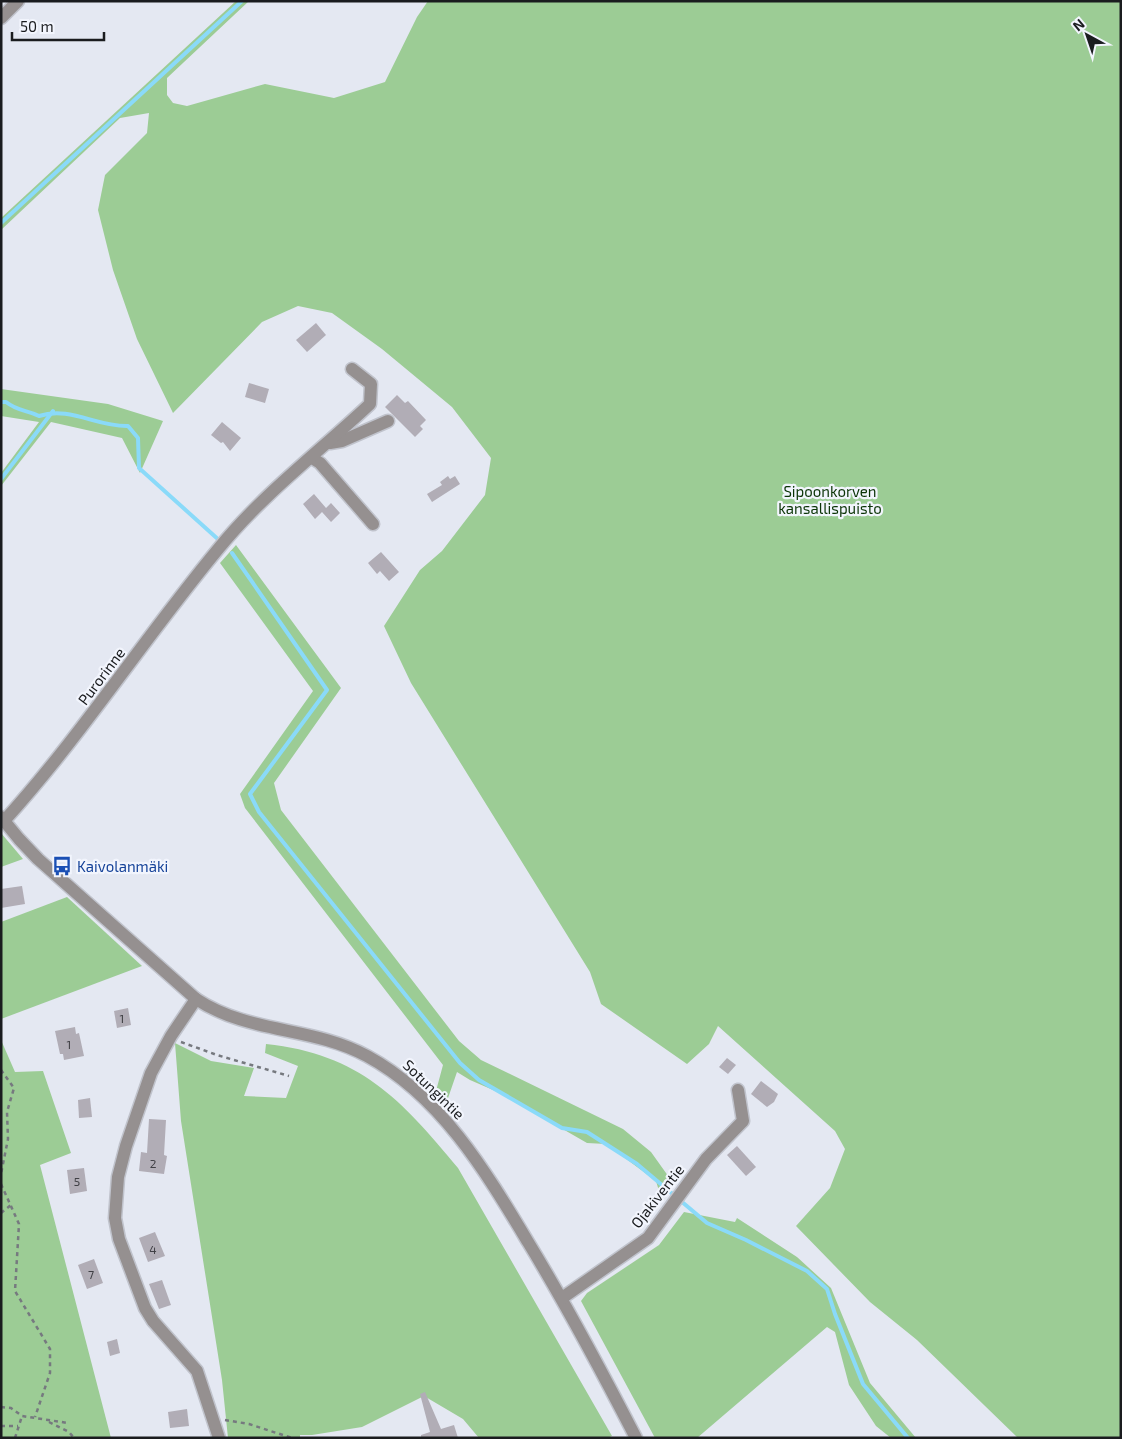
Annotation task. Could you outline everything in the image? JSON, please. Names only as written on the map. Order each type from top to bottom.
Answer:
[{"type":"street","points":[[1,18],[18,1]]},
{"type":"street","name":"Purorinne","points":[[2,819],[43,778],[219,547],[256,508],[370,404],[371,384],[352,368]]},
{"type":"street","points":[[329,443],[342,441],[388,421]]},
{"type":"street","points":[[312,458],[320,463],[373,524]]},
{"type":"street","name":"Sotungintie","points":[[2,819],[38,859],[196,998],[231,1018],[345,1044],[398,1075],[450,1126],[502,1200],[562,1298],[635,1437]]},
{"type":"street","points":[[196,998],[171,1036],[151,1073],[126,1146],[118,1177],[115,1218],[119,1239],[146,1308],[153,1321],[196,1371],[214,1419],[218,1438]]},
{"type":"street","name":"Ojakiventie","points":[[562,1298],[648,1238],[706,1159],[743,1121],[738,1090]]},
{"type":"path","points":[[171,1036],[184,1044],[289,1076]]},
{"type":"path","points":[[1,1070],[14,1088],[7,1112],[8,1139],[1,1174]]},
{"type":"path","points":[[1,1184],[19,1224],[15,1291],[50,1349],[50,1372],[35,1417]]},
{"type":"path","points":[[1,1213],[11,1205]]},
{"type":"path","points":[[1,1407],[11,1408],[22,1416],[68,1423]]},
{"type":"path","points":[[15,1438],[22,1416]]},
{"type":"path","points":[[214,1419],[249,1424],[292,1438]]},
{"type":"path","points":[[45,1420],[69,1432],[74,1438]]},
{"type":"path","points":[[1,1426],[18,1426]]},
{"type":"green space","name":"Sipoonkorven kansallispuisto","points":[[236,1],[249,1],[167,78],[167,95],[173,103],[187,106],[265,84],[334,98],[385,82],[417,17],[428,1],[1121,1],[1121,1438],[1018,1438],[917,1340],[870,1302],[796,1226],[830,1188],[845,1149],[835,1131],[718,1026],[709,1044],[687,1064],[601,1004],[590,972],[411,683],[384,626],[420,570],[442,551],[485,495],[491,458],[452,407],[382,349],[332,313],[298,306],[262,322],[173,413],[137,339],[113,270],[98,210],[105,175],[147,133],[149,113],[120,118],[1,230],[1,218]]},
{"type":"green space","points":[[1,389],[108,404],[163,421],[140,473],[122,438],[51,422],[1,486],[1,473],[39,422],[1,416]]},
{"type":"green space","points":[[236,545],[341,688],[274,783],[281,810],[459,1041],[481,1060],[623,1129],[651,1152],[671,1180],[662,1201],[656,1181],[606,1144],[587,1143],[500,1093],[457,1072],[447,1101],[436,1091],[443,1065],[245,808],[240,794],[313,691],[220,563]]},
{"type":"green space","points":[[1,833],[23,859],[1,867]]},
{"type":"green space","points":[[67,897],[142,966],[1,1019],[1,922]]},
{"type":"green space","points":[[1,1040],[15,1072],[43,1071],[71,1153],[40,1165],[111,1438],[1,1438]]},
{"type":"green space","points":[[175,1043],[211,1061],[254,1068],[244,1096],[286,1098],[298,1066],[265,1053],[266,1044],[299,1049],[328,1058],[353,1069],[397,1101],[458,1168],[612,1436],[607,1438],[479,1438],[463,1419],[424,1396],[362,1427],[312,1435],[300,1435],[300,1438],[228,1438],[222,1380],[181,1121]]},
{"type":"green space","points":[[684,1212],[735,1222],[737,1218],[797,1257],[831,1288],[870,1383],[916,1438],[891,1438],[876,1426],[849,1385],[835,1332],[827,1327],[697,1438],[655,1438],[581,1301],[587,1293],[659,1245]]},
{"type":"building","points":[[316,323],[326,335],[307,352],[296,340]]},
{"type":"building","points":[[249,383],[269,389],[265,403],[245,397]]},
{"type":"building","points":[[397,395],[405,403],[408,401],[426,420],[420,426],[423,429],[415,437],[385,407]]},
{"type":"building","points":[[222,422],[241,438],[230,451],[223,442],[221,443],[211,435]]},
{"type":"building","points":[[448,476],[450,479],[455,476],[460,484],[432,502],[427,494],[442,485],[440,482]]},
{"type":"building","points":[[314,494],[326,508],[331,503],[340,513],[331,522],[322,512],[315,519],[303,504]]},
{"type":"building","points":[[381,552],[399,572],[389,581],[380,571],[377,574],[368,563]]},
{"type":"building","points":[[22,886],[25,904],[1,908],[1,889]]},
{"type":"building","points":[[128,1008],[131,1025],[117,1028],[114,1011]]},
{"type":"building","points":[[75,1027],[76,1034],[79,1033],[84,1056],[64,1060],[63,1054],[60,1054],[55,1031]]},
{"type":"building","points":[[727,1058],[736,1065],[728,1074],[719,1067]]},
{"type":"building","points":[[761,1081],[778,1094],[774,1102],[767,1107],[751,1094]]},
{"type":"building","points":[[90,1098],[92,1117],[79,1118],[78,1100]]},
{"type":"building","points":[[149,1119],[166,1120],[164,1155],[167,1156],[164,1174],[139,1171],[141,1152],[147,1153]]},
{"type":"building","points":[[737,1146],[756,1167],[746,1176],[727,1155]]},
{"type":"building","points":[[84,1168],[87,1191],[70,1194],[67,1170]]},
{"type":"building","points":[[155,1232],[165,1256],[148,1262],[139,1238]]},
{"type":"building","points":[[94,1259],[103,1283],[87,1289],[78,1265]]},
{"type":"building","points":[[162,1280],[171,1305],[159,1309],[149,1284]]},
{"type":"building","points":[[117,1339],[120,1353],[110,1356],[107,1342]]},
{"type":"building","points":[[425,1392],[441,1429],[454,1425],[458,1438],[421,1438],[421,1435],[430,1432],[420,1394]]},
{"type":"building","points":[[187,1409],[189,1426],[170,1428],[168,1412]]},
{"type":"waterway","points":[[1,223],[242,1]]},
{"type":"waterway","points":[[1,402],[6,402],[39,416],[62,413],[105,423],[128,426],[138,438],[139,468],[220,541]]},
{"type":"waterway","points":[[1,479],[53,411]]},
{"type":"waterway","points":[[232,553],[327,690],[250,794],[259,812],[460,1063],[479,1080],[562,1128],[587,1132],[637,1164],[707,1223],[746,1240],[807,1271],[827,1289],[863,1384],[908,1438]]},
{"type":"place","name":"Kaivolanmäki","points":[[62,866]]}]
